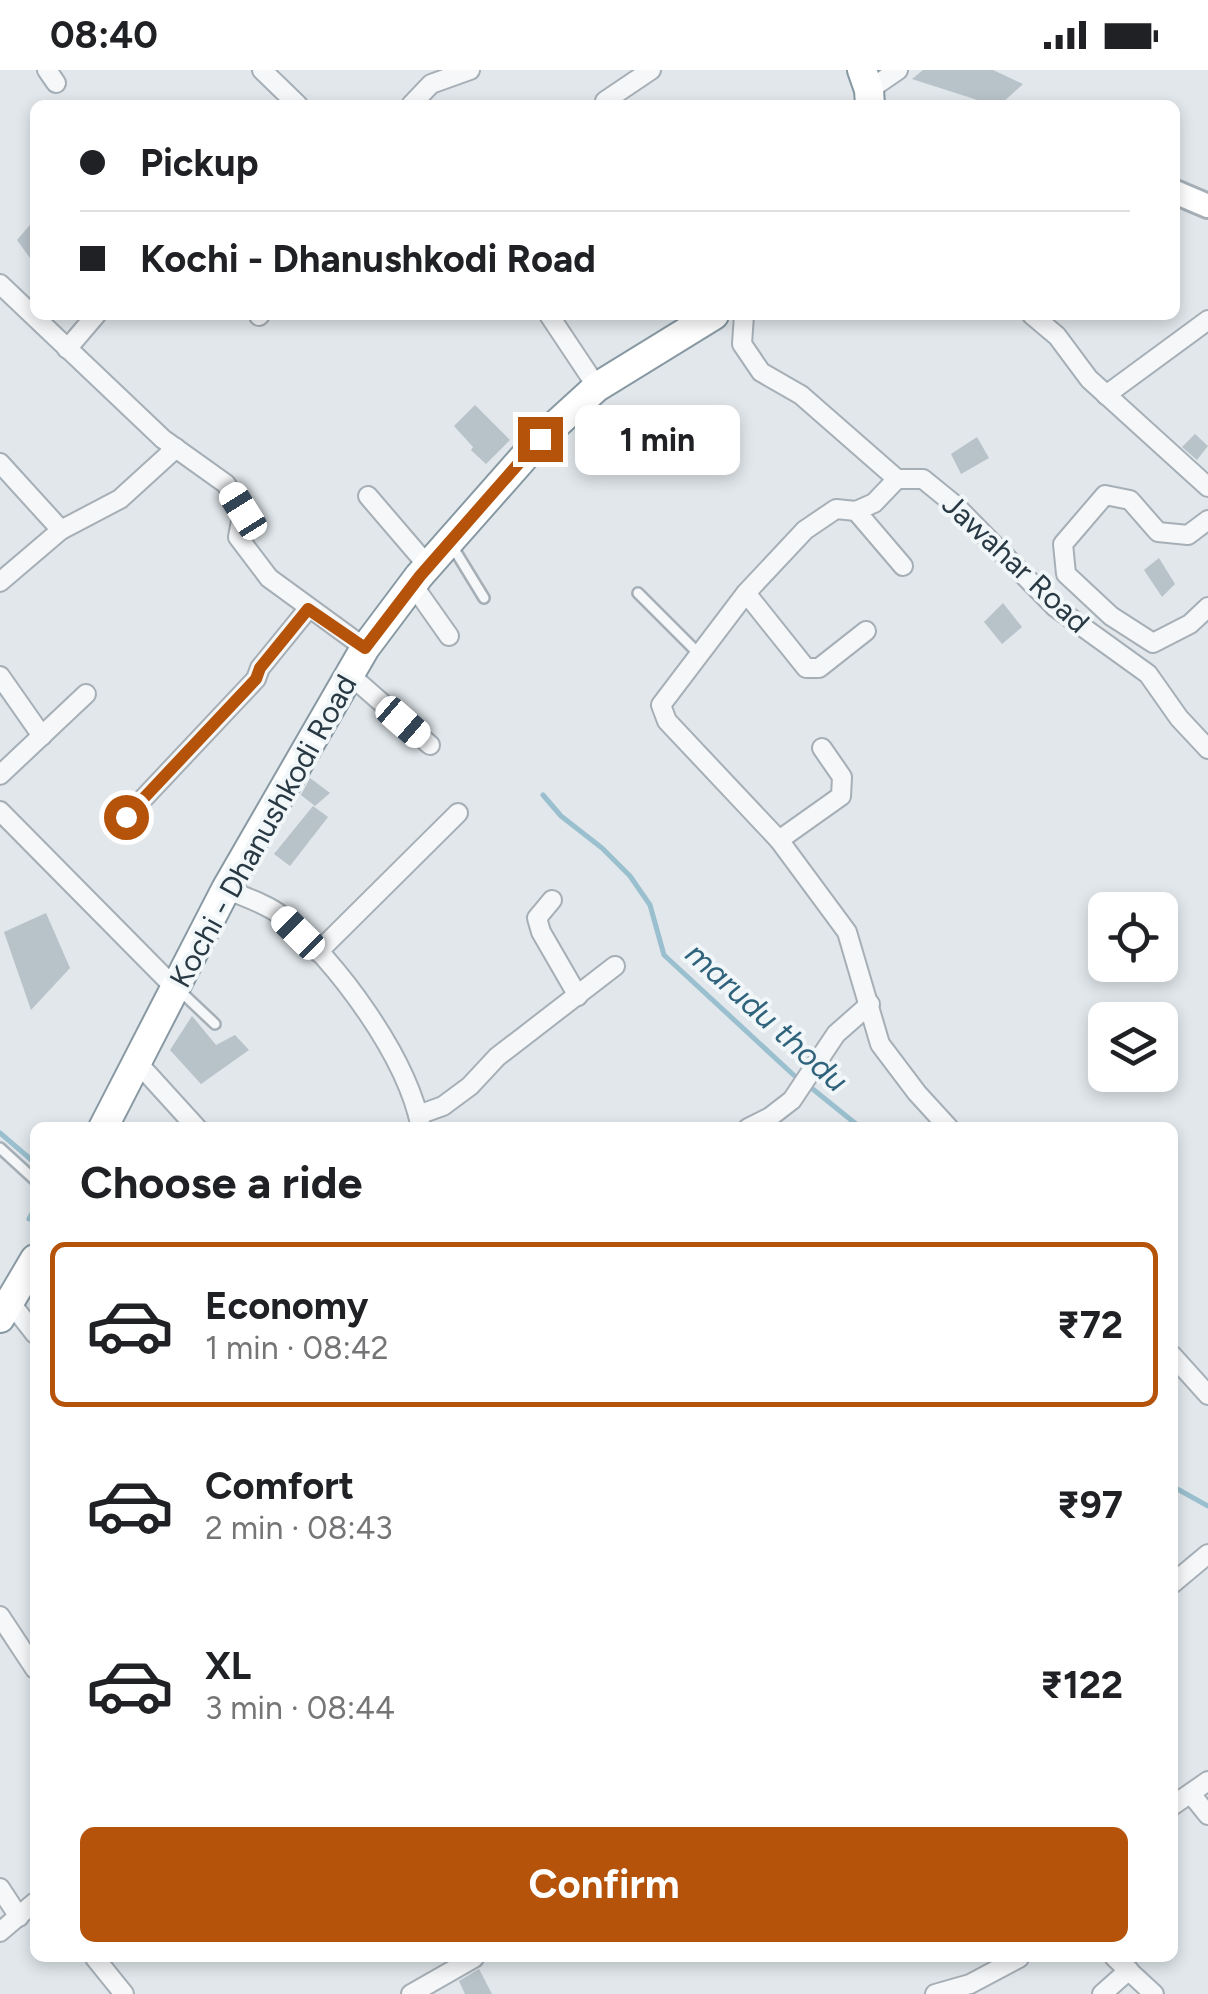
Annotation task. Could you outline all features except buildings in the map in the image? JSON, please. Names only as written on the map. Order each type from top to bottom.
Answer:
[{"type":"highway","name":"Kochi - Dhanushkodi Road","points":[[106,1122],[226,889],[365,648],[421,576],[540,439],[597,386],[706,320]]},
{"type":"highway","points":[[5,1310],[30,1268]]},
{"type":"main road","points":[[1180,194],[1208,206]]},
{"type":"street","points":[[262,70],[293,100]]},
{"type":"street","points":[[417,100],[431,84],[470,70]]},
{"type":"street","points":[[606,100],[651,70]]},
{"type":"street","points":[[867,88],[898,70]]},
{"type":"street","points":[[0,284],[30,313]]},
{"type":"street","points":[[37,320],[176,448],[226,484],[243,511],[238,538],[269,578],[365,648]]},
{"type":"street","points":[[66,348],[91,320]]},
{"type":"street","points":[[551,320],[597,386]]},
{"type":"street","name":"Jawahar Road","points":[[744,320],[742,344],[760,372],[801,394],[897,479],[923,480],[956,505],[1055,607],[1148,674],[1179,718],[1208,749]]},
{"type":"street","points":[[1038,320],[1057,336],[1089,379],[1208,488]]},
{"type":"street","points":[[1106,395],[1208,320]]},
{"type":"street","points":[[0,582],[61,530],[120,499],[176,448]]},
{"type":"street","points":[[0,463],[61,530]]},
{"type":"street","points":[[897,479],[874,503],[856,511],[836,509],[804,530],[746,594],[660,705],[667,721],[779,840],[846,932],[880,1044],[943,1122]]},
{"type":"street","points":[[1208,520],[1188,535],[1158,532],[1130,500],[1105,495],[1063,544],[1066,574],[1111,616],[1153,643],[1190,624],[1208,607]]},
{"type":"street","points":[[368,496],[421,576],[449,636]]},
{"type":"street","points":[[856,511],[903,566]]},
{"type":"street","points":[[746,594],[806,668],[819,668],[866,631]]},
{"type":"street","points":[[126,817],[256,679],[260,668],[308,609]]},
{"type":"street","points":[[0,676],[42,736]]},
{"type":"street","points":[[350,676],[430,744]]},
{"type":"street","points":[[0,775],[86,694]]},
{"type":"street","points":[[779,840],[841,796],[842,777],[822,748]]},
{"type":"street","points":[[0,811],[175,988]]},
{"type":"street","points":[[318,952],[458,814]]},
{"type":"street","points":[[226,889],[279,914],[318,952],[358,1002],[392,1054],[420,1121],[470,1086],[497,1057],[616,966]]},
{"type":"street","points":[[552,900],[538,918],[541,932],[578,996]]},
{"type":"street","points":[[760,1122],[792,1100],[836,1034],[870,1004]]},
{"type":"street","points":[[137,1062],[192,1122]]},
{"type":"street","points":[[5,1310],[30,1330]]},
{"type":"street","points":[[1178,1361],[1208,1395]]},
{"type":"street","points":[[1178,1579],[1208,1554]]},
{"type":"street","points":[[0,1616],[30,1661]]},
{"type":"street","points":[[1178,1802],[1208,1782]]},
{"type":"street","points":[[1191,1794],[1208,1815]]},
{"type":"street","points":[[0,1888],[19,1917]]},
{"type":"street","points":[[0,1932],[30,1907]]},
{"type":"street","points":[[98,1962],[124,1994]]},
{"type":"street","points":[[411,1994],[467,1962]]},
{"type":"street","points":[[935,1994],[970,1984],[1011,1962]]},
{"type":"street","points":[[1102,1994],[1122,1964],[1154,1994]]},
{"type":"lane","points":[[450,542],[484,598]]},
{"type":"lane","points":[[638,593],[700,655]]},
{"type":"lane","points":[[175,988],[216,1024]]},
{"type":"lane","points":[[0,1148],[30,1175]]},
{"type":"waterway","name":"marudu thodu","points":[[543,795],[561,816],[630,876],[650,905],[664,955],[799,1080]]},
{"type":"waterway","name":"marudu thodu","points":[[809,1086],[854,1122]]},
{"type":"waterway","points":[[0,1133],[30,1159]]},
{"type":"waterway","name":"marudu thodu","points":[[1178,1489],[1208,1506]]},
{"type":"route","points":[[126,817],[256,679],[260,668],[308,609],[365,648],[420,576],[540,439]]}]
